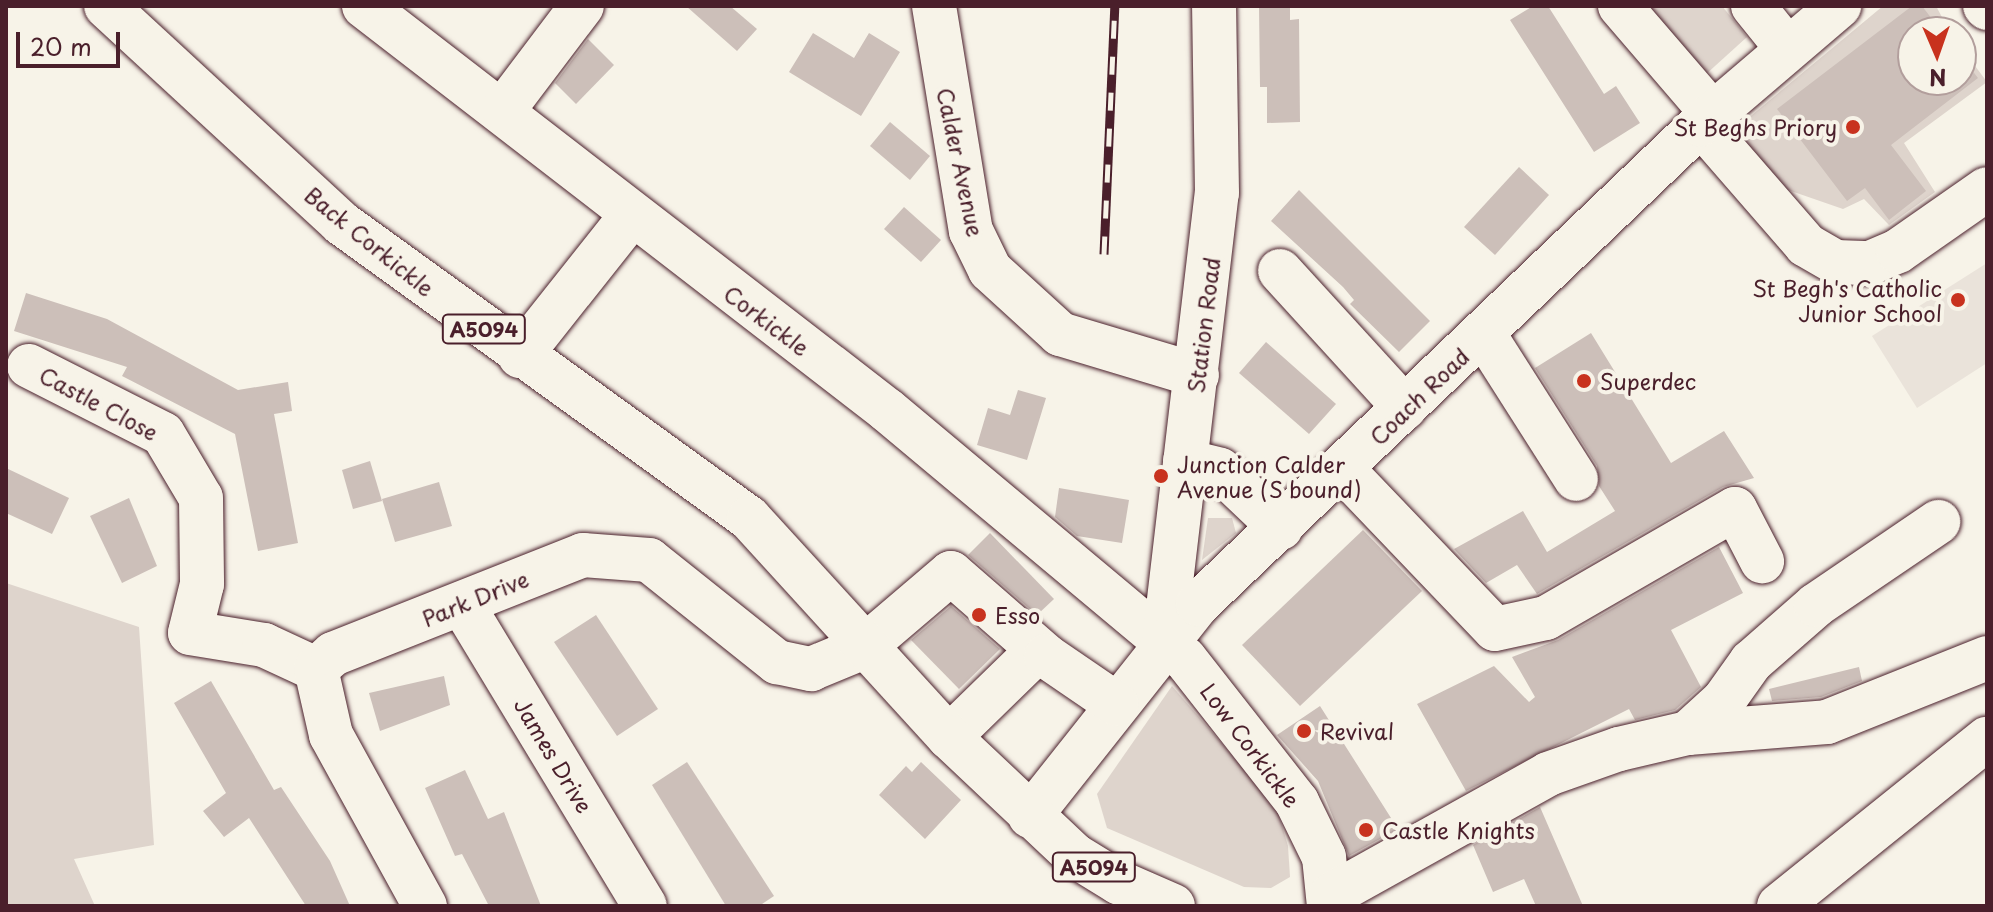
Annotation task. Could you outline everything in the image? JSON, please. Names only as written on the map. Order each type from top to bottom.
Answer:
[{"type":"street","name":"Back Corkickle","points":[[106,6],[341,223],[520,356],[749,518],[864,647]]},
{"type":"street","name":"Corkickle","points":[[364,6],[504,109],[631,216],[887,410],[1164,642]]},
{"type":"street","points":[[504,109],[582,6]]},
{"type":"street","name":"Calder Avenue","points":[[934,6],[969,218],[990,270],[1060,334],[1197,375]]},
{"type":"street","name":"Station Road","points":[[1164,642],[1217,193],[1214,6]]},
{"type":"street","points":[[1620,6],[1806,245],[1836,262],[1870,263],[1898,251],[1987,189]]},
{"type":"street","points":[[1753,6],[1786,47]]},
{"type":"street","name":"Coach Road","points":[[1030,816],[1164,642],[1706,118],[1786,47],[1839,6]]},
{"type":"street","points":[[520,356],[631,216]]},
{"type":"street","points":[[1280,271],[1405,408]]},
{"type":"street","points":[[1483,333],[1576,479]]},
{"type":"street","name":"Castle Close","points":[[29,366],[163,434],[194,485],[201,498],[205,536],[202,584],[190,633],[264,645],[316,669]]},
{"type":"street","points":[[1185,461],[1220,470],[1281,528]]},
{"type":"street","points":[[1342,469],[1495,629],[1546,618],[1735,509],[1762,561]]},
{"type":"street","points":[[1688,733],[1724,700],[1751,662],[1816,605],[1938,522]]},
{"type":"street","name":"Park Drive","points":[[316,669],[333,654],[583,555],[649,560],[777,662],[794,668],[828,666],[864,647],[951,573],[1038,650]]},
{"type":"street","name":"James Drive","points":[[462,604],[645,906]]},
{"type":"street","name":"Low Corkickle","points":[[1164,642],[1185,659],[1297,802],[1324,857],[1330,900]]},
{"type":"street","name":"A5094","points":[[864,647],[949,737],[1074,855],[1118,882],[1173,906]]},
{"type":"street","points":[[949,737],[1038,650],[1116,704]]},
{"type":"street","points":[[1330,900],[1548,774],[1688,733],[1827,722],[1987,658]]},
{"type":"street","points":[[316,669],[331,735],[425,906]]},
{"type":"street","points":[[1779,906],[1987,739]]},
{"type":"shaded area","points":[[1644,6],[1722,6],[1747,37],[1704,76]]},
{"type":"shaded area","points":[[1883,6],[1936,6],[1941,16],[1897,16],[1897,96],[1968,96],[1904,143],[1935,192],[1889,225],[1864,199],[1843,209],[1699,159]]},
{"type":"shaded area","points":[[1977,69],[1987,82],[1977,89]]},
{"type":"shaded area","name":"St Begh's Catholic Junior School","points":[[1987,263],[1987,363],[1917,408],[1872,336]]},
{"type":"shaded area","points":[[1208,518],[1232,518],[1236,533],[1202,560]]},
{"type":"shaded area","points":[[6,583],[139,627],[154,845],[74,859],[95,906],[6,906]]},
{"type":"shaded area","points":[[1172,686],[1276,806],[1288,846],[1290,877],[1271,888],[1244,887],[1107,828],[1097,794]]},
{"type":"building","points":[[686,6],[730,6],[757,29],[737,51]]},
{"type":"building","points":[[1259,6],[1290,6],[1290,20],[1299,19],[1300,122],[1267,123],[1267,87],[1260,87]]},
{"type":"building","points":[[1533,6],[1548,6],[1604,94],[1616,86],[1640,123],[1594,152],[1510,20]]},
{"type":"building","name":"St Beghs Priory","points":[[1912,6],[1922,6],[1930,16],[1899,16]]},
{"type":"building","name":"St Beghs Priory","points":[[1897,17],[1897,96],[1955,96],[1891,145],[1926,191],[1889,220],[1865,188],[1847,201],[1777,109]]},
{"type":"building","points":[[813,33],[854,58],[869,33],[900,52],[861,116],[789,72]]},
{"type":"building","points":[[588,39],[614,65],[576,104],[555,83]]},
{"type":"building","points":[[890,122],[930,156],[910,180],[870,146]]},
{"type":"building","points":[[1519,167],[1549,195],[1495,255],[1464,227]]},
{"type":"building","points":[[1299,190],[1430,321],[1399,352],[1350,304],[1354,300],[1343,287],[1271,221]]},
{"type":"building","points":[[904,207],[941,240],[921,262],[884,229]]},
{"type":"building","points":[[26,293],[107,319],[238,390],[288,382],[292,411],[274,414],[298,543],[258,551],[235,434],[122,376],[127,367],[14,331]]},
{"type":"building","points":[[1591,333],[1671,463],[1724,431],[1754,478],[1723,487],[1537,594],[1517,565],[1486,583],[1454,549],[1523,511],[1547,552],[1615,511],[1599,486],[1597,466],[1535,368]]},
{"type":"building","points":[[1266,342],[1336,404],[1309,434],[1239,373]]},
{"type":"building","points":[[1018,390],[1046,398],[1027,460],[977,445],[988,408],[1010,415]]},
{"type":"building","points":[[370,461],[382,501],[353,509],[342,470]]},
{"type":"building","points":[[6,468],[69,498],[52,534],[6,513]]},
{"type":"building","points":[[439,482],[452,526],[395,542],[382,499]]},
{"type":"building","points":[[1059,488],[1129,500],[1122,543],[1077,536],[1055,517]]},
{"type":"building","points":[[129,498],[157,566],[122,583],[90,516]]},
{"type":"building","points":[[1363,530],[1422,591],[1300,706],[1242,645]]},
{"type":"building","points":[[990,533],[1054,599],[1037,615],[968,555]]},
{"type":"building","points":[[1719,547],[1743,593],[1671,630],[1701,687],[1675,710],[1635,720],[1629,709],[1466,791],[1417,704],[1494,666],[1529,702],[1535,697],[1512,657],[1558,640]]},
{"type":"building","points":[[951,606],[1000,649],[959,689],[911,640]]},
{"type":"building","points":[[596,615],[658,709],[617,736],[554,642]]},
{"type":"building","points":[[1859,667],[1862,681],[1821,697],[1772,701],[1769,689]]},
{"type":"building","points":[[444,676],[450,705],[380,731],[369,693]]},
{"type":"building","points":[[211,681],[274,790],[281,787],[330,861],[350,906],[306,906],[249,818],[224,837],[203,811],[226,793],[174,703]]},
{"type":"building","points":[[1320,706],[1398,829],[1349,856],[1318,781],[1277,735]]},
{"type":"building","points":[[687,762],[774,896],[759,906],[726,906],[652,785]]},
{"type":"building","points":[[921,762],[961,800],[925,839],[879,795],[906,766],[912,772]]},
{"type":"building","points":[[465,770],[488,819],[504,812],[541,906],[489,906],[462,854],[455,856],[425,788]]},
{"type":"building","points":[[1540,807],[1583,906],[1536,906],[1524,879],[1493,892],[1473,845]]},
{"type":"railway","points":[[1104,254],[1115,6]]},
{"type":"place","name":"St Beghs Priory","points":[[1853,127]]},
{"type":"place","name":"St Begh's Catholic Junior School","points":[[1958,300]]},
{"type":"place","name":"Superdec","points":[[1584,381]]},
{"type":"place","name":"Junction Calder Avenue (S bound)","points":[[1161,476]]},
{"type":"place","name":"Esso","points":[[979,615]]},
{"type":"place","name":"Revival","points":[[1304,731]]},
{"type":"place","name":"Castle Knights","points":[[1366,830]]}]
